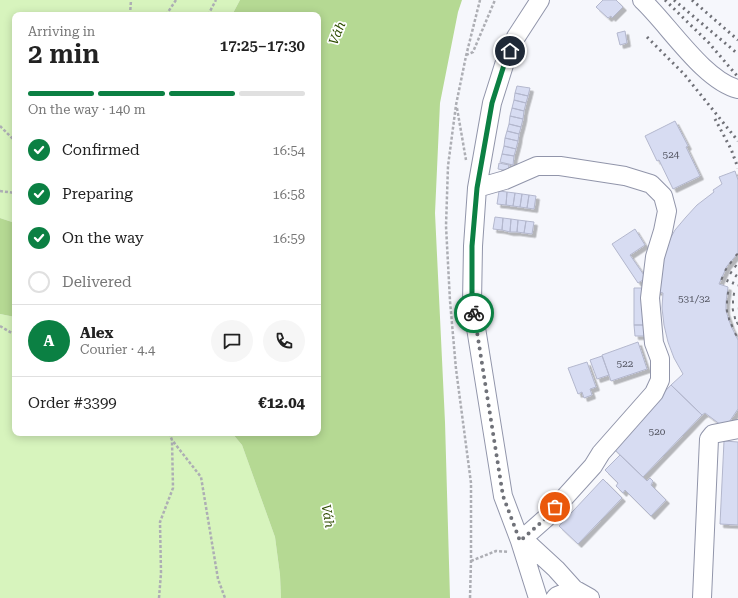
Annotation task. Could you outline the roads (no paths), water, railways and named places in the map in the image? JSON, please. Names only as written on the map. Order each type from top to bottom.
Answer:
[{"type":"lane","points":[[538,598],[522,546],[503,496],[472,303],[472,246],[477,188],[492,103],[504,65],[516,37],[540,0]]},
{"type":"lane","points":[[642,0],[652,9],[705,69],[721,82],[738,89]]},
{"type":"lane","points":[[477,188],[505,180],[537,166],[560,166],[625,176],[651,184],[663,196],[667,211],[656,257],[650,298],[654,343],[660,358],[660,380],[654,393],[601,453],[593,466],[522,546]]},
{"type":"lane","points":[[702,598],[709,439],[713,434],[738,429]]},
{"type":"lane","points":[[522,546],[531,546],[556,569],[574,589],[590,598]]},
{"type":"lane","points":[[555,598],[574,589]]},
{"type":"water","name":"Váh","points":[[240,0],[462,0],[458,12],[440,103],[435,213],[445,422],[450,598],[281,598],[280,575],[275,537],[242,445],[234,436],[321,436],[321,12],[234,12]]},
{"type":"water","points":[[0,218],[12,222],[12,316],[0,314]]},
{"type":"railway","points":[[665,0],[709,43],[738,77]]},
{"type":"railway","points":[[674,0],[738,54]]},
{"type":"railway","points":[[692,0],[738,40]]},
{"type":"railway","points":[[647,37],[684,74],[738,141]]},
{"type":"railway","points":[[715,119],[731,149],[738,168]]},
{"type":"railway","points":[[730,262],[738,268]]},
{"type":"railway","points":[[725,269],[738,277]]},
{"type":"railway","points":[[721,278],[738,285]]},
{"type":"railway","points":[[727,293],[738,295]]},
{"type":"railway","points":[[726,302],[738,302]]},
{"type":"railway","points":[[726,311],[738,309]]},
{"type":"railway","points":[[728,319],[738,317]]},
{"type":"railway","points":[[731,326],[738,323]]}]
